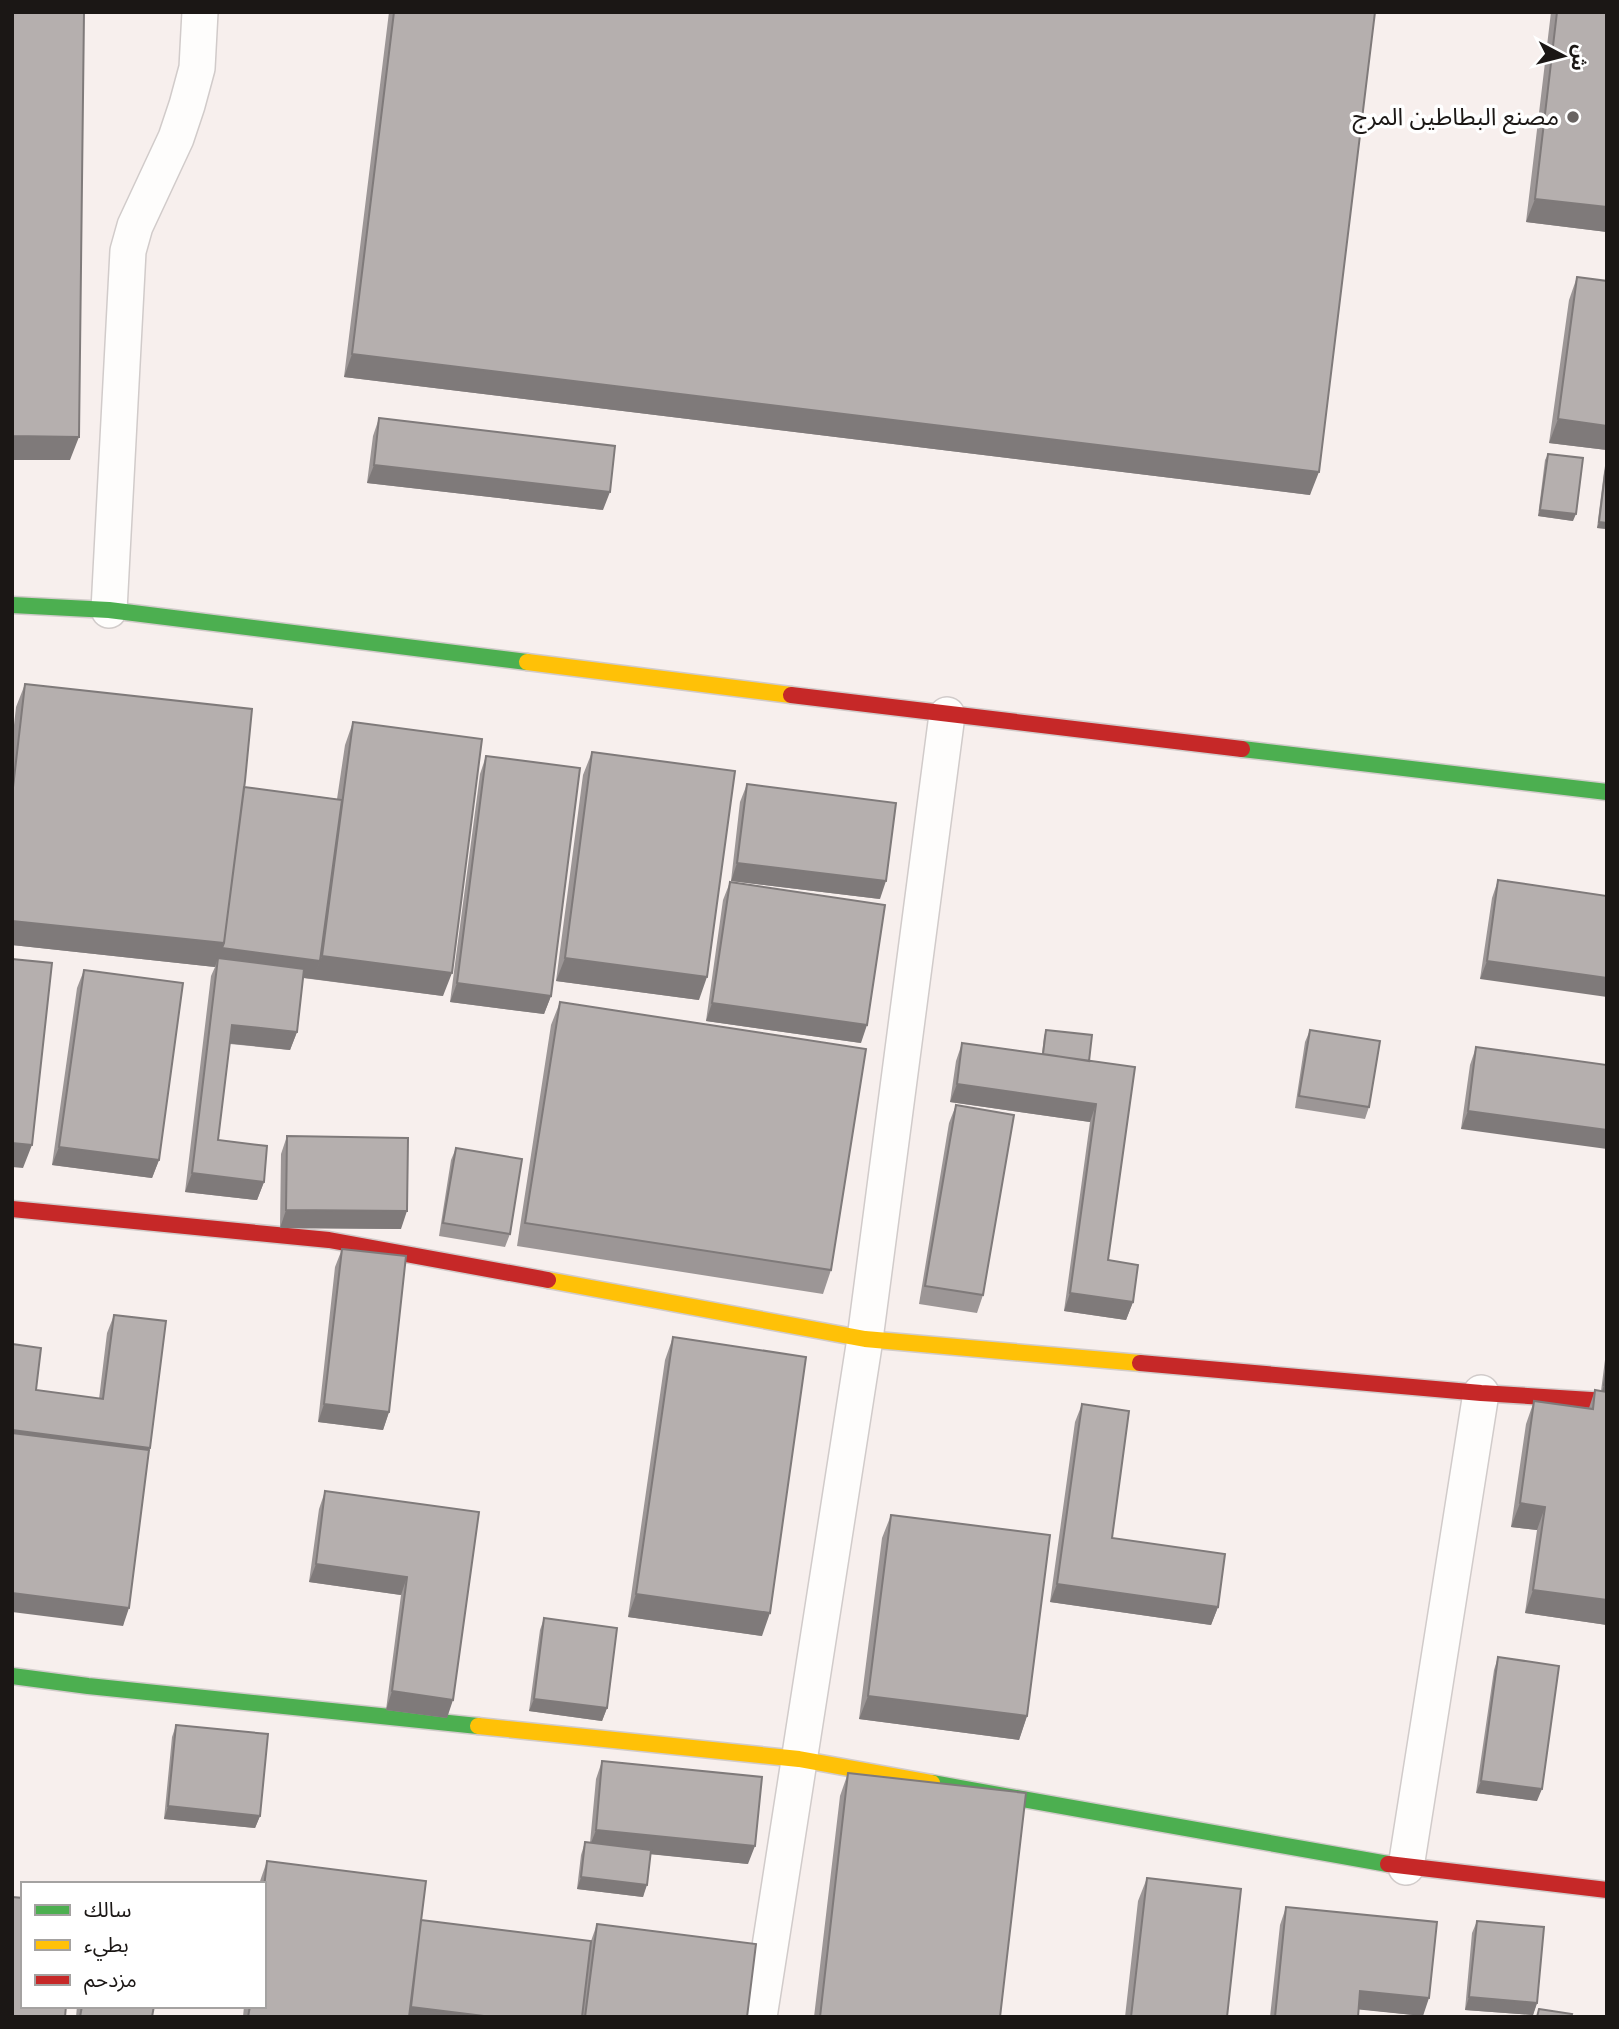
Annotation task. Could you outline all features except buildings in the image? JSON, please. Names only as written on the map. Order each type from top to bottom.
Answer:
[{"type":"street","points":[[109,610],[128,251],[135,226],[176,138],[187,105],[197,68],[200,12]]},
{"type":"street","points":[[12,605],[109,610],[947,715],[1607,792]]},
{"type":"street","points":[[759,2017],[866,1339],[947,715]]},
{"type":"street","points":[[12,1209],[329,1240],[866,1339],[1481,1393],[1607,1401]]},
{"type":"street","points":[[1406,1867],[1481,1393]]},
{"type":"street","points":[[12,1676],[799,1759],[1406,1867],[1607,1890]]},
{"type":"traffic: fast","points":[[12,605],[109,610],[527,662]]},
{"type":"traffic: fast","points":[[1242,749],[1607,792]]},
{"type":"traffic: fast","points":[[12,1676],[478,1726]]},
{"type":"traffic: fast","points":[[932,1783],[1388,1864]]},
{"type":"traffic: slow","points":[[527,662],[791,695]]},
{"type":"traffic: slow","points":[[548,1280],[865,1339],[1140,1363]]},
{"type":"traffic: slow","points":[[478,1726],[799,1759],[932,1783]]},
{"type":"traffic: jam","points":[[791,695],[1242,749]]},
{"type":"traffic: jam","points":[[12,1209],[329,1240],[548,1280]]},
{"type":"traffic: jam","points":[[1140,1363],[1481,1393],[1607,1401]]},
{"type":"traffic: jam","points":[[1388,1864],[1607,1890]]},
{"type":"place","name":"مصنع البطاطين المرج","points":[[1573,117]]}]
